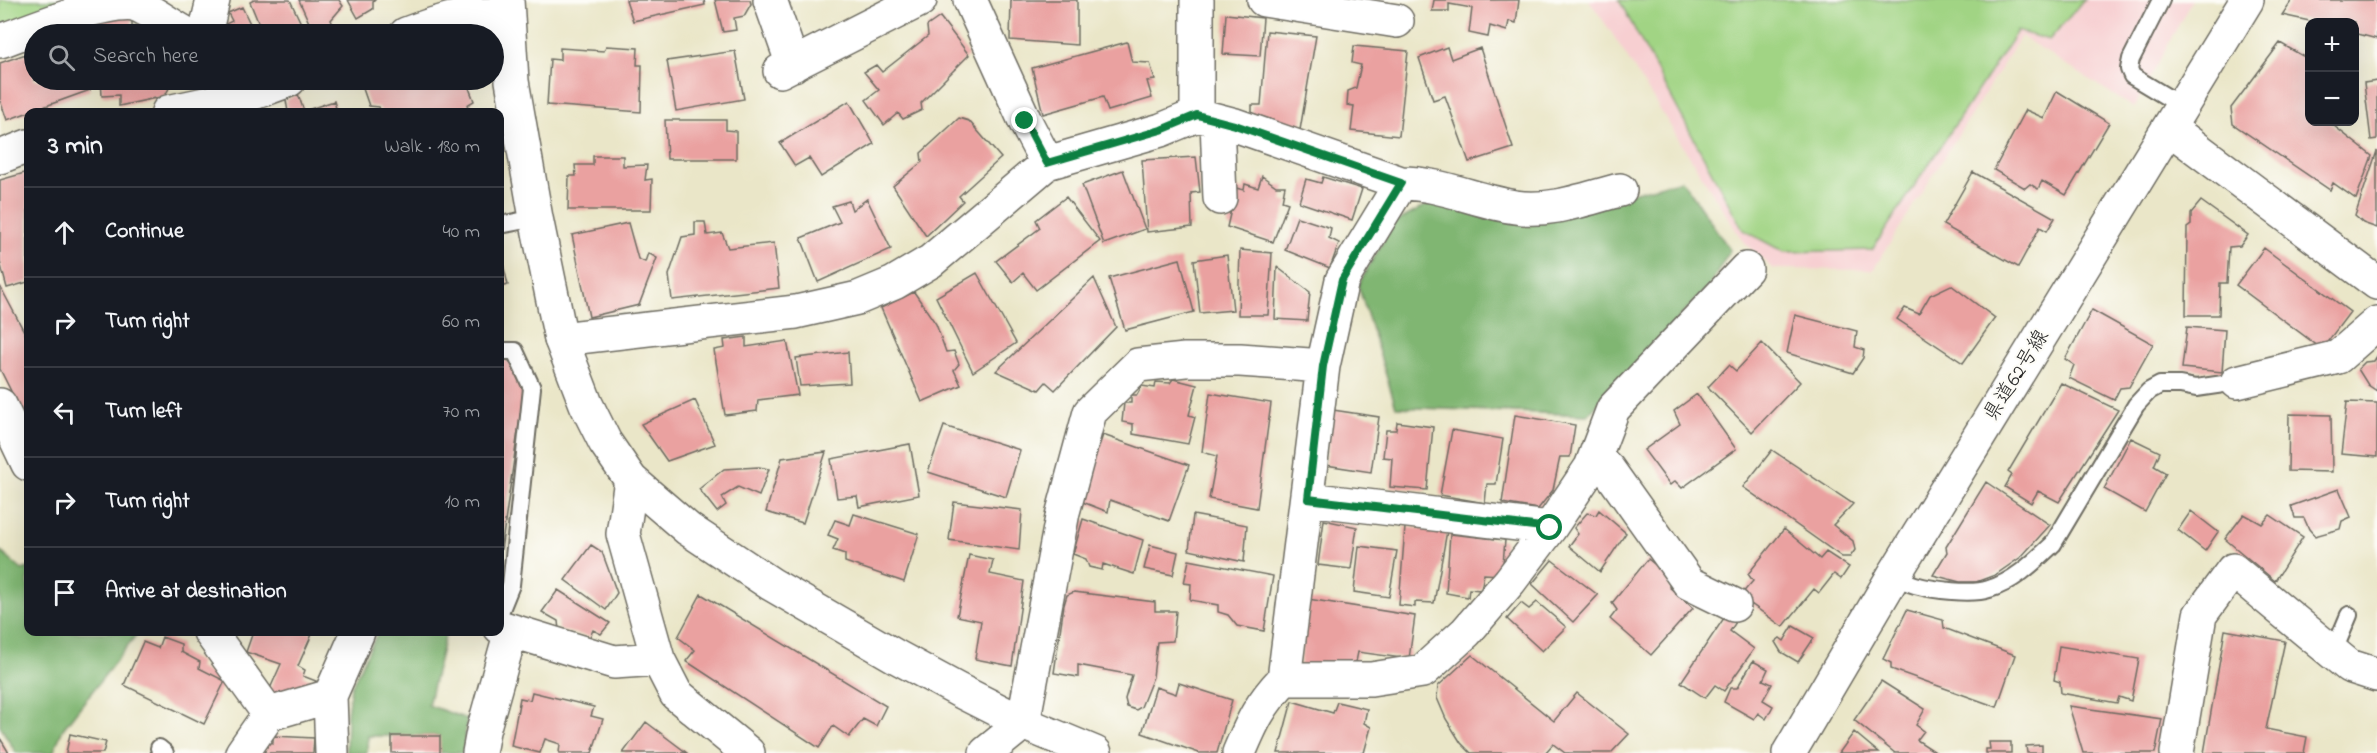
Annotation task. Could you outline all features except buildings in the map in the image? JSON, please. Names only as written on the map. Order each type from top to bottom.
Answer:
[{"type":"street","points":[[207,24],[213,0]]},
{"type":"street","points":[[770,0],[787,68],[920,0]]},
{"type":"street","points":[[970,0],[1025,121],[1047,163]]},
{"type":"street","points":[[1197,0],[1207,118],[1220,198]]},
{"type":"street","points":[[1264,0],[1397,21]]},
{"type":"street","name":"県道62号線","points":[[1789,753],[1894,575],[2247,0]]},
{"type":"street","points":[[45,24],[85,9],[110,3],[133,4],[169,24]]},
{"type":"street","points":[[433,24],[506,7],[512,81],[536,218],[561,339],[586,404],[605,442],[631,480],[688,529],[771,584],[897,657],[1023,723],[1095,753]]},
{"type":"street","points":[[0,41],[24,32]]},
{"type":"street","points":[[178,108],[187,90]]},
{"type":"street","points":[[193,108],[262,90]]},
{"type":"street","points":[[2175,117],[2377,283]]},
{"type":"street","points":[[561,339],[796,312],[858,298],[894,283],[931,261],[1047,163],[1207,118],[1401,183],[1421,183],[1516,208],[1551,207],[1620,190]]},
{"type":"street","points":[[0,157],[24,148]]},
{"type":"street","points":[[1239,753],[1256,713],[1284,679],[1323,366],[1342,280],[1401,183]]},
{"type":"street","points":[[1284,679],[1371,679],[1423,671],[1466,632],[1510,581],[1550,528],[1591,467],[1613,409],[1746,269]]},
{"type":"street","points":[[2237,382],[2338,357],[2377,323]]},
{"type":"street","points":[[986,753],[1023,723],[1063,512],[1090,412],[1138,365],[1185,360],[1240,360],[1323,366]]},
{"type":"street","points":[[0,405],[24,456]]},
{"type":"street","points":[[1595,457],[1608,469],[1689,583],[1734,606]]},
{"type":"street","points":[[631,480],[623,534],[658,659],[676,694],[748,753]]},
{"type":"street","points":[[1308,499],[1550,528]]},
{"type":"street","points":[[2177,753],[2200,615],[2233,570],[2349,666],[2377,675]]},
{"type":"street","points":[[504,623],[614,662],[658,659]]},
{"type":"street","points":[[213,636],[269,714]]},
{"type":"street","points":[[332,753],[330,696],[356,636]]},
{"type":"street","points":[[479,753],[501,636]]},
{"type":"street","points":[[242,753],[269,714],[330,696]]},
{"type":"lane","points":[[2161,0],[2131,59],[2129,69],[2132,76],[2175,117]]},
{"type":"lane","points":[[504,224],[536,218]]},
{"type":"lane","points":[[504,351],[515,351],[532,388],[511,585],[504,618]]},
{"type":"lane","points":[[1894,575],[1914,585],[1959,591],[1988,590],[2011,579],[2053,544],[2136,405],[2149,391],[2160,385],[2196,388],[2237,382]]},
{"type":"lane","points":[[2333,653],[2349,615]]},
{"type":"shaded area","points":[[1589,0],[2192,0],[2134,108],[2021,36],[1873,270],[1773,269],[1744,243]]},
{"type":"green space","points":[[0,0],[66,0],[0,30]]},
{"type":"green space","points":[[1619,0],[2084,0],[2049,40],[2017,31],[1872,250],[1784,252],[1743,230]]},
{"type":"green space","points":[[1682,180],[1730,250],[1710,285],[1588,415],[1396,407],[1358,285],[1394,223],[1436,200],[1523,221]]},
{"type":"green space","points":[[0,551],[24,569],[24,636],[135,636],[63,729],[53,753],[16,753],[0,726]]},
{"type":"green space","points":[[376,636],[445,636],[428,705],[467,719],[463,753],[440,753],[439,736],[368,736],[367,753],[346,753],[347,713],[351,687]]},
{"type":"route","points":[[1025,121],[1047,163],[1161,130],[1197,115],[1235,125],[1401,183],[1342,280],[1323,366],[1308,499],[1550,528]]}]
